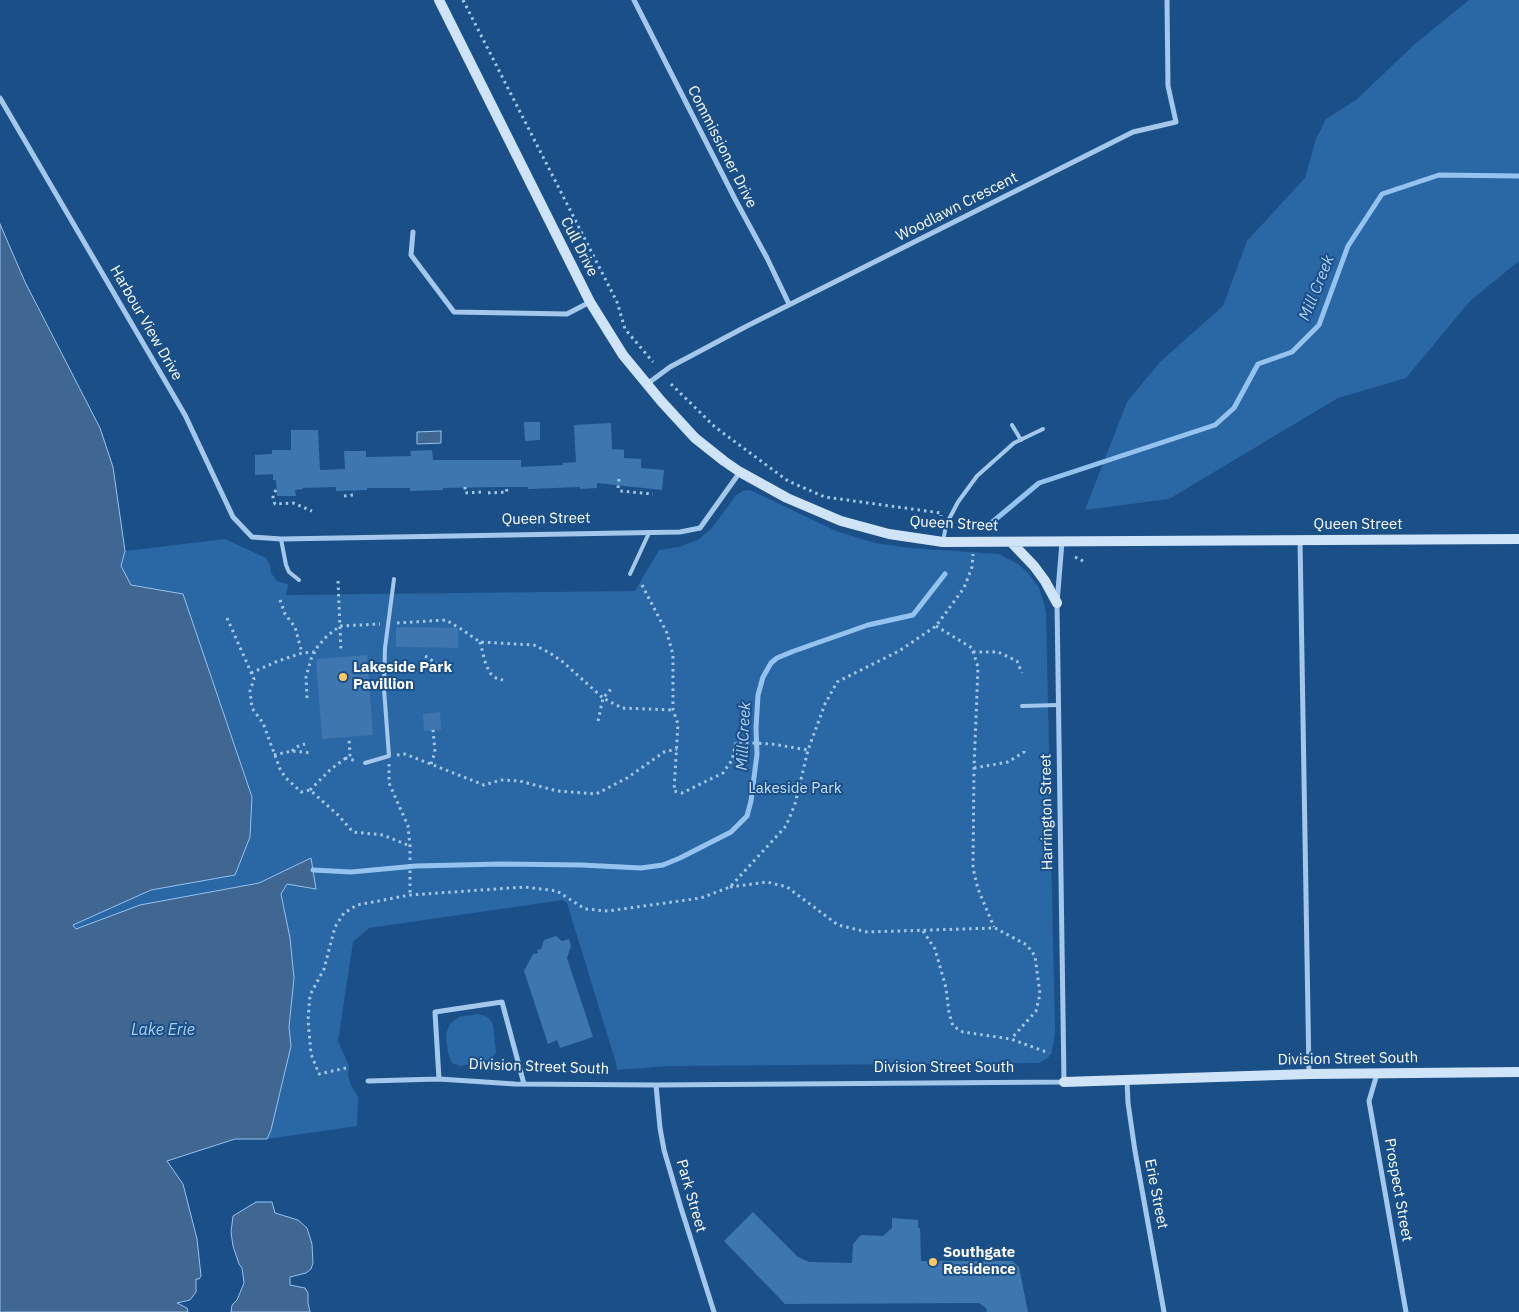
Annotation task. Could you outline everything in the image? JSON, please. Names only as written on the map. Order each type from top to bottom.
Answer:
[{"type":"street","name":"Cull Drive","points":[[439,0],[590,302],[623,355],[646,384],[696,438],[740,472]]},
{"type":"street","name":"Commissioner Drive","points":[[634,0],[790,304]]},
{"type":"street","name":"Woodlawn Crescent","points":[[646,384],[686,358],[790,304],[1133,132],[1176,122],[1168,86],[1167,0]]},
{"type":"street","name":"Harbour View Drive","points":[[0,98],[186,415],[232,517],[252,537],[281,539]]},
{"type":"street","points":[[413,232],[412,255],[454,312],[567,314],[590,302]]},
{"type":"street","name":"Queen Street","points":[[281,539],[680,532],[700,528],[740,472],[787,498],[840,521],[889,534],[943,542],[1519,539]]},
{"type":"street","points":[[1300,540],[1309,1074]]},
{"type":"street","points":[[1011,542],[1034,566],[1057,603]]},
{"type":"street","name":"Harrington Street","points":[[1062,542],[1057,603],[1064,1082]]},
{"type":"street","points":[[439,1079],[435,1012],[502,1002],[524,1084]]},
{"type":"street","name":"Division Street South","points":[[368,1081],[439,1079],[524,1084],[656,1085],[1064,1082],[1309,1074],[1519,1072]]},
{"type":"street","name":"Prospect Street","points":[[1377,1074],[1369,1101],[1406,1312]]},
{"type":"street","name":"Erie Street","points":[[1127,1080],[1135,1151],[1164,1312]]},
{"type":"street","name":"Park Street","points":[[656,1085],[664,1150],[680,1208],[714,1312]]},
{"type":"lane","points":[[1012,425],[1022,440]]},
{"type":"lane","points":[[943,542],[946,525],[958,502],[977,476],[1014,443],[1043,430]]},
{"type":"lane","points":[[630,574],[649,533]]},
{"type":"lane","points":[[281,539],[289,572],[299,580]]},
{"type":"lane","points":[[365,763],[389,756],[384,689],[385,648],[394,579]]},
{"type":"lane","points":[[1022,706],[1058,705]]},
{"type":"path","points":[[463,0],[618,302],[625,329],[653,362]]},
{"type":"path","points":[[671,384],[714,427],[788,481],[825,496],[941,513],[942,522]]},
{"type":"path","points":[[619,479],[618,488],[620,491],[653,494]]},
{"type":"path","points":[[465,487],[465,493],[482,492]]},
{"type":"path","points":[[488,493],[506,492],[506,487]]},
{"type":"path","points":[[276,490],[272,500],[275,504],[293,503],[312,512]]},
{"type":"path","points":[[344,496],[353,495],[354,491]]},
{"type":"path","points":[[730,887],[786,826],[795,804],[808,750],[836,682],[899,651],[936,626],[964,588],[972,567],[973,554]]},
{"type":"path","points":[[1076,558],[1083,561]]},
{"type":"path","points":[[338,580],[341,651]]},
{"type":"path","points":[[642,585],[667,633],[673,654],[673,710],[678,724],[674,791],[682,793],[724,773],[732,760],[736,742],[772,744],[808,750]]},
{"type":"path","points":[[280,600],[285,614],[295,627],[302,653]]},
{"type":"path","points":[[227,618],[254,679],[250,691],[252,708],[263,723],[280,769],[301,792],[310,790],[350,754],[349,737]]},
{"type":"path","points":[[307,698],[306,676],[311,659],[326,636],[340,626],[446,620],[480,642],[534,645],[550,653],[603,698],[622,708],[673,710]]},
{"type":"path","points":[[936,626],[972,648],[978,667],[973,868],[978,890],[994,928]]},
{"type":"path","points":[[480,642],[491,674],[503,680]]},
{"type":"path","points":[[251,673],[302,653],[315,652]]},
{"type":"path","points":[[973,652],[998,652],[1016,661],[1022,673]]},
{"type":"path","points":[[425,656],[447,670]]},
{"type":"path","points":[[598,721],[603,698],[612,688]]},
{"type":"path","points":[[431,764],[435,752],[434,730]]},
{"type":"path","points":[[292,751],[296,747],[305,744]]},
{"type":"path","points":[[974,768],[1008,762],[1024,752],[1024,748]]},
{"type":"path","points":[[410,895],[408,826],[390,782],[389,756],[405,754],[484,785],[501,780],[520,781],[557,791],[596,794],[627,778],[664,752],[677,749]]},
{"type":"path","points":[[274,755],[292,751],[310,752]]},
{"type":"path","points":[[310,790],[338,815],[353,832],[383,835],[410,846]]},
{"type":"path","points":[[346,1068],[319,1074],[311,1054],[308,1020],[310,995],[324,969],[335,927],[344,913],[356,905],[410,895],[525,887],[557,891],[585,909],[608,911],[701,898],[730,887],[768,882],[787,887],[838,925],[867,932],[994,928],[1027,945],[1035,956],[1040,994],[1036,1011],[1011,1039]]},
{"type":"path","points":[[922,930],[935,949],[946,988],[948,1013],[954,1026],[963,1032],[1011,1039],[1049,1053]]},
{"type":"green space","points":[[1469,0],[1519,0],[1519,261],[1470,301],[1406,378],[1338,398],[1169,499],[1085,510],[1127,402],[1160,362],[1223,306],[1247,241],[1305,178],[1316,139],[1326,119],[1356,100],[1415,44]]},
{"type":"green space","name":"Lakeside Park","points":[[750,490],[836,531],[875,543],[910,548],[999,554],[1018,564],[1029,574],[1039,588],[1046,613],[1055,1032],[1052,1052],[1048,1058],[1039,1063],[668,1066],[617,1070],[567,903],[563,900],[369,928],[353,942],[338,1041],[349,1066],[348,1076],[351,1086],[358,1096],[357,1126],[267,1139],[271,1130],[291,1046],[289,1027],[294,978],[290,938],[281,894],[287,884],[311,859],[259,883],[140,905],[76,930],[73,925],[151,890],[235,875],[131,585],[121,566],[125,551],[225,539],[266,558],[270,565],[271,573],[277,581],[287,584],[286,595],[635,591],[659,550],[679,547],[698,540],[712,528],[736,495]]},
{"type":"green space","points":[[478,1014],[488,1017],[493,1024],[496,1053],[490,1060],[461,1066],[452,1063],[448,1053],[446,1034],[450,1024],[459,1017]]},
{"type":"water","name":"Lake Erie","points":[[0,224],[25,282],[100,428],[113,467],[125,551],[121,566],[131,585],[183,594],[252,797],[250,837],[235,875],[151,890],[73,925],[76,929],[140,905],[259,883],[311,858],[316,889],[287,884],[281,894],[290,938],[294,978],[289,1027],[291,1046],[271,1130],[267,1139],[235,1139],[167,1161],[183,1184],[197,1239],[201,1276],[199,1279],[196,1279],[196,1292],[190,1300],[177,1303],[187,1308],[188,1312],[0,1312]]},
{"type":"water","points":[[441,431],[441,443],[417,444],[417,432]]},
{"type":"water","points":[[256,1202],[272,1202],[275,1213],[298,1220],[307,1228],[312,1244],[313,1263],[311,1269],[306,1273],[290,1277],[290,1285],[305,1288],[308,1293],[310,1312],[231,1312],[232,1305],[237,1300],[244,1283],[242,1268],[233,1246],[231,1232],[233,1216]]},
{"type":"building","points":[[524,422],[540,422],[540,440],[525,441]]},
{"type":"building","points":[[611,423],[612,449],[624,450],[624,458],[641,459],[641,468],[664,470],[662,490],[597,483],[597,488],[580,489],[580,487],[528,489],[528,487],[502,487],[443,488],[443,490],[410,491],[410,488],[367,488],[367,490],[336,491],[336,487],[303,488],[295,490],[296,496],[277,496],[276,480],[273,480],[273,474],[255,475],[255,455],[272,454],[272,450],[291,450],[291,430],[318,430],[320,470],[345,469],[344,451],[366,451],[366,457],[411,456],[410,451],[432,450],[433,460],[521,460],[521,467],[563,465],[563,463],[576,462],[574,425]]},
{"type":"building","points":[[396,627],[458,628],[458,648],[396,647]]},
{"type":"building","name":"Lakeside Park Pavillion","points":[[367,655],[373,735],[322,739],[316,659]]},
{"type":"building","points":[[440,712],[441,730],[424,731],[423,714]]},
{"type":"building","points":[[556,936],[562,941],[569,939],[571,946],[567,958],[593,1037],[560,1048],[557,1040],[548,1044],[524,971],[533,954],[538,953],[537,950],[541,949],[544,940]]},
{"type":"building","name":"Southgate Residence","points":[[753,1212],[798,1257],[809,1262],[852,1263],[853,1244],[861,1235],[883,1236],[892,1228],[892,1218],[918,1220],[921,1261],[1012,1261],[1019,1267],[1028,1312],[987,1312],[986,1308],[979,1303],[785,1304],[724,1241]]},
{"type":"waterway","name":"Mill Creek","points":[[990,524],[1039,483],[1215,425],[1234,408],[1258,364],[1292,352],[1319,325],[1348,246],[1382,194],[1439,175],[1519,176]]},
{"type":"waterway","name":"Mill Creek","points":[[313,870],[351,872],[416,866],[502,864],[641,868],[663,865],[680,858],[731,832],[747,816],[751,801],[757,754],[758,695],[763,677],[771,663],[777,658],[794,651],[868,625],[913,615],[945,574]]},
{"type":"place","name":"Lakeside Park Pavillion","points":[[343,677]]},
{"type":"place","name":"Southgate Residence","points":[[933,1262]]}]
